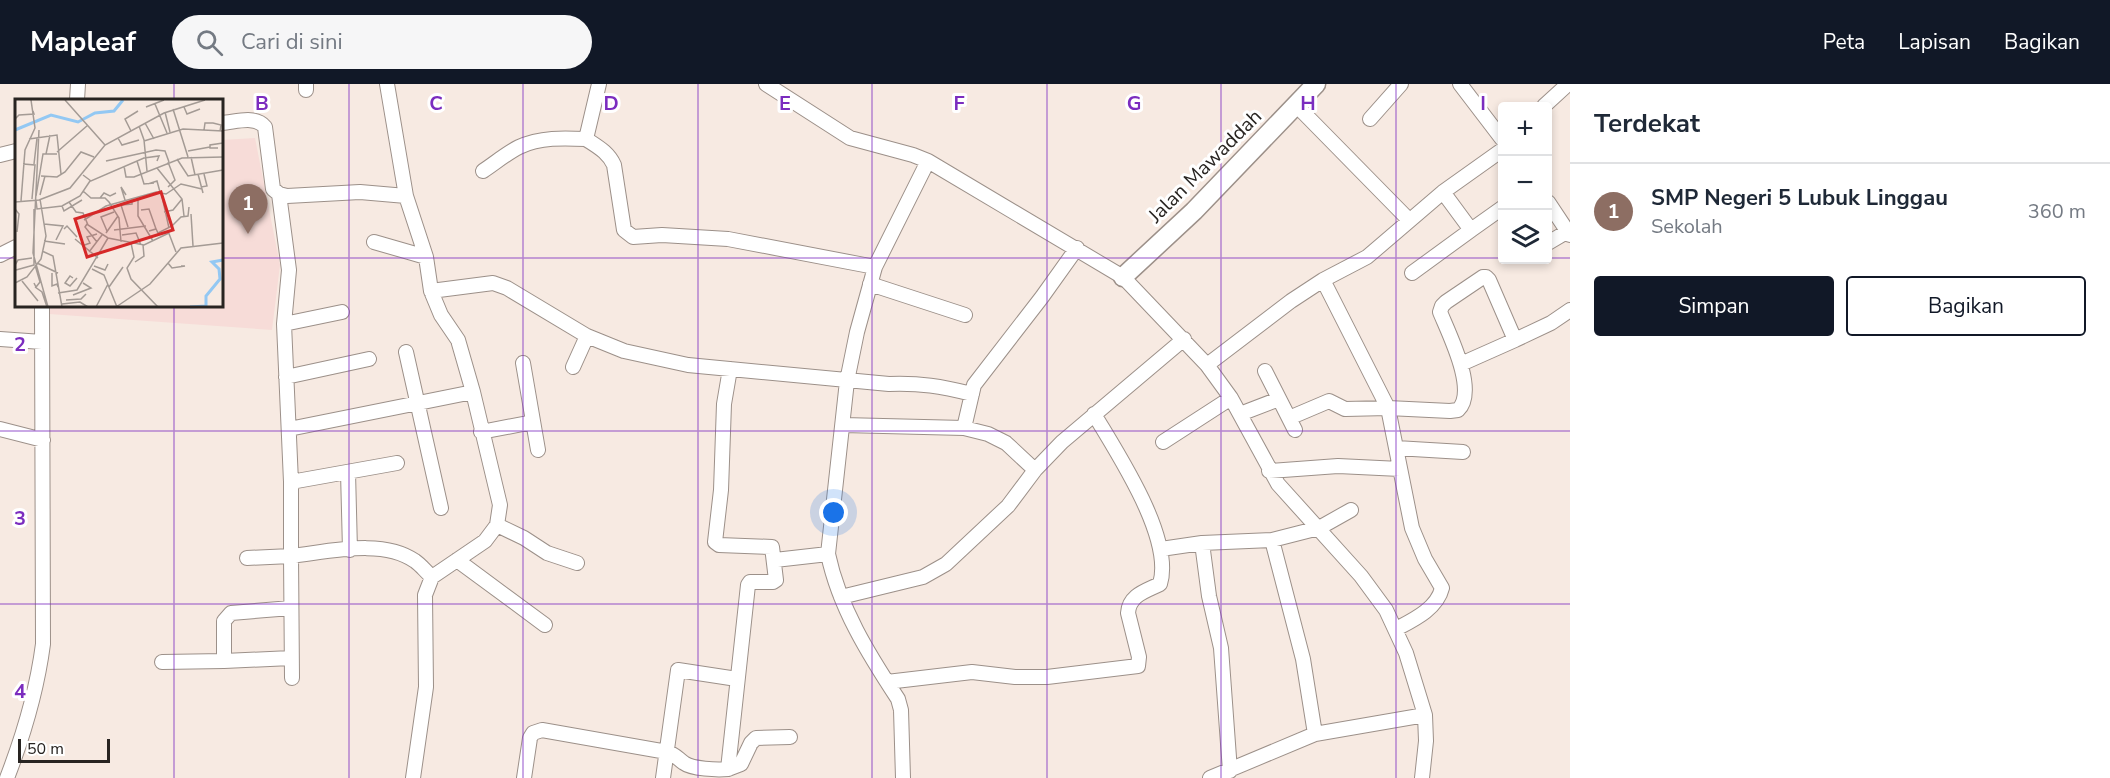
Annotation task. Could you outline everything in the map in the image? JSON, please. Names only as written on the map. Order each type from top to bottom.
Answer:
[{"type":"street","points":[[77,99],[78,84]]},
{"type":"street","points":[[387,84],[406,196],[426,257],[431,291],[441,315],[458,340],[500,505],[497,525],[485,541],[432,577],[425,595],[426,687],[413,778]]},
{"type":"street","points":[[586,139],[599,84]]},
{"type":"street","points":[[766,84],[850,138],[928,161],[1077,248],[1123,277],[1184,339],[1232,398],[1269,471],[1287,496],[1361,576],[1386,610],[1406,653],[1425,716],[1426,741],[1422,778]]},
{"type":"street","name":"Jalan Mawaddah","points":[[1123,277],[1194,211],[1316,84]]},
{"type":"street","points":[[1370,119],[1401,84]]},
{"type":"street","points":[[1548,102],[1568,84]]},
{"type":"street","points":[[1466,86],[1498,132]]},
{"type":"street","points":[[1296,105],[1409,220]]},
{"type":"street","points":[[224,123],[256,120],[265,127],[273,189],[279,194],[287,196],[360,192],[406,196]]},
{"type":"street","points":[[483,171],[519,147],[531,143],[558,137],[586,139],[604,150],[614,165],[624,230],[633,237],[662,235],[728,239],[875,267]]},
{"type":"street","points":[[0,155],[15,151]]},
{"type":"street","points":[[1207,365],[1291,301],[1323,280],[1367,257],[1443,192],[1498,154]]},
{"type":"street","points":[[903,778],[901,710],[898,699],[862,641],[841,597],[828,554],[847,381],[857,332],[875,267],[928,161]]},
{"type":"street","points":[[1443,192],[1471,230]]},
{"type":"street","points":[[279,194],[289,270],[284,324],[291,482],[292,678]]},
{"type":"street","points":[[1552,208],[1569,233],[1552,241]]},
{"type":"street","points":[[1412,273],[1500,210]]},
{"type":"street","points":[[374,242],[426,257]]},
{"type":"street","points":[[0,255],[15,248]]},
{"type":"street","points":[[964,428],[974,385],[1077,248]]},
{"type":"street","points":[[1265,371],[1292,424],[1329,402],[1346,409],[1458,410],[1465,400],[1461,364],[1440,312],[1446,302],[1483,277],[1489,280],[1515,340]]},
{"type":"street","points":[[1323,280],[1388,408],[1412,528],[1425,559],[1442,588],[1434,603],[1416,619],[1396,629]]},
{"type":"street","points":[[431,291],[492,283],[507,288],[587,336],[630,352],[688,365],[847,381],[917,383],[972,394]]},
{"type":"street","points":[[870,284],[965,315]]},
{"type":"street","points":[[3,777],[28,716],[38,681],[43,644],[42,308]]},
{"type":"street","points":[[1461,364],[1551,323],[1570,310]]},
{"type":"street","points":[[284,324],[342,312]]},
{"type":"street","points":[[573,367],[587,336]]},
{"type":"street","points":[[0,339],[42,342]]},
{"type":"street","points":[[841,597],[923,577],[937,570],[1008,506],[1035,470],[1062,442],[1184,339]]},
{"type":"street","points":[[406,352],[441,508]]},
{"type":"street","points":[[286,377],[369,358]]},
{"type":"street","points":[[523,363],[538,450]]},
{"type":"street","points":[[728,769],[749,583],[775,582],[774,549],[719,545],[715,542],[721,490],[724,404],[730,369]]},
{"type":"street","points":[[289,429],[473,392]]},
{"type":"street","points":[[1163,442],[1232,398]]},
{"type":"street","points":[[1240,414],[1279,399]]},
{"type":"street","points":[[887,682],[972,672],[1016,677],[1047,677],[1138,666],[1140,663],[1128,607],[1137,596],[1160,584],[1161,549],[1147,510],[1094,414]]},
{"type":"street","points":[[481,432],[533,422]]},
{"type":"street","points":[[843,426],[964,428],[988,434],[1006,443],[1035,470]]},
{"type":"street","points":[[0,429],[43,440]]},
{"type":"street","points":[[1396,448],[1463,452]]},
{"type":"street","points":[[291,482],[397,463]]},
{"type":"street","points":[[1269,471],[1338,466],[1400,469]]},
{"type":"street","points":[[348,472],[350,550]]},
{"type":"street","points":[[1161,549],[1202,543],[1272,540],[1319,528],[1351,510]]},
{"type":"street","points":[[497,525],[547,552],[577,563]]},
{"type":"street","points":[[1272,540],[1303,659],[1315,734]]},
{"type":"street","points":[[1202,543],[1209,596],[1221,648],[1230,771]]},
{"type":"street","points":[[246,558],[379,547],[396,551],[416,561],[432,577]]},
{"type":"street","points":[[775,560],[828,554]]},
{"type":"street","points":[[458,560],[545,625]]},
{"type":"street","points":[[224,661],[224,621],[231,613],[291,608]]},
{"type":"street","points":[[162,662],[291,658]]},
{"type":"street","points":[[663,778],[678,670],[737,679]]},
{"type":"street","points":[[1210,778],[1315,734],[1425,716]]},
{"type":"street","points":[[524,778],[530,738],[537,730],[667,752],[676,755],[683,763],[691,766],[728,769],[741,764],[750,743],[756,738],[790,737]]},
{"type":"shaded area","points":[[255,138],[280,265],[272,330],[49,314],[50,308],[224,308],[224,140]]},
{"type":"place","name":"SMP Negeri 5 Lubuk Linggau","points":[[248,234]]}]
